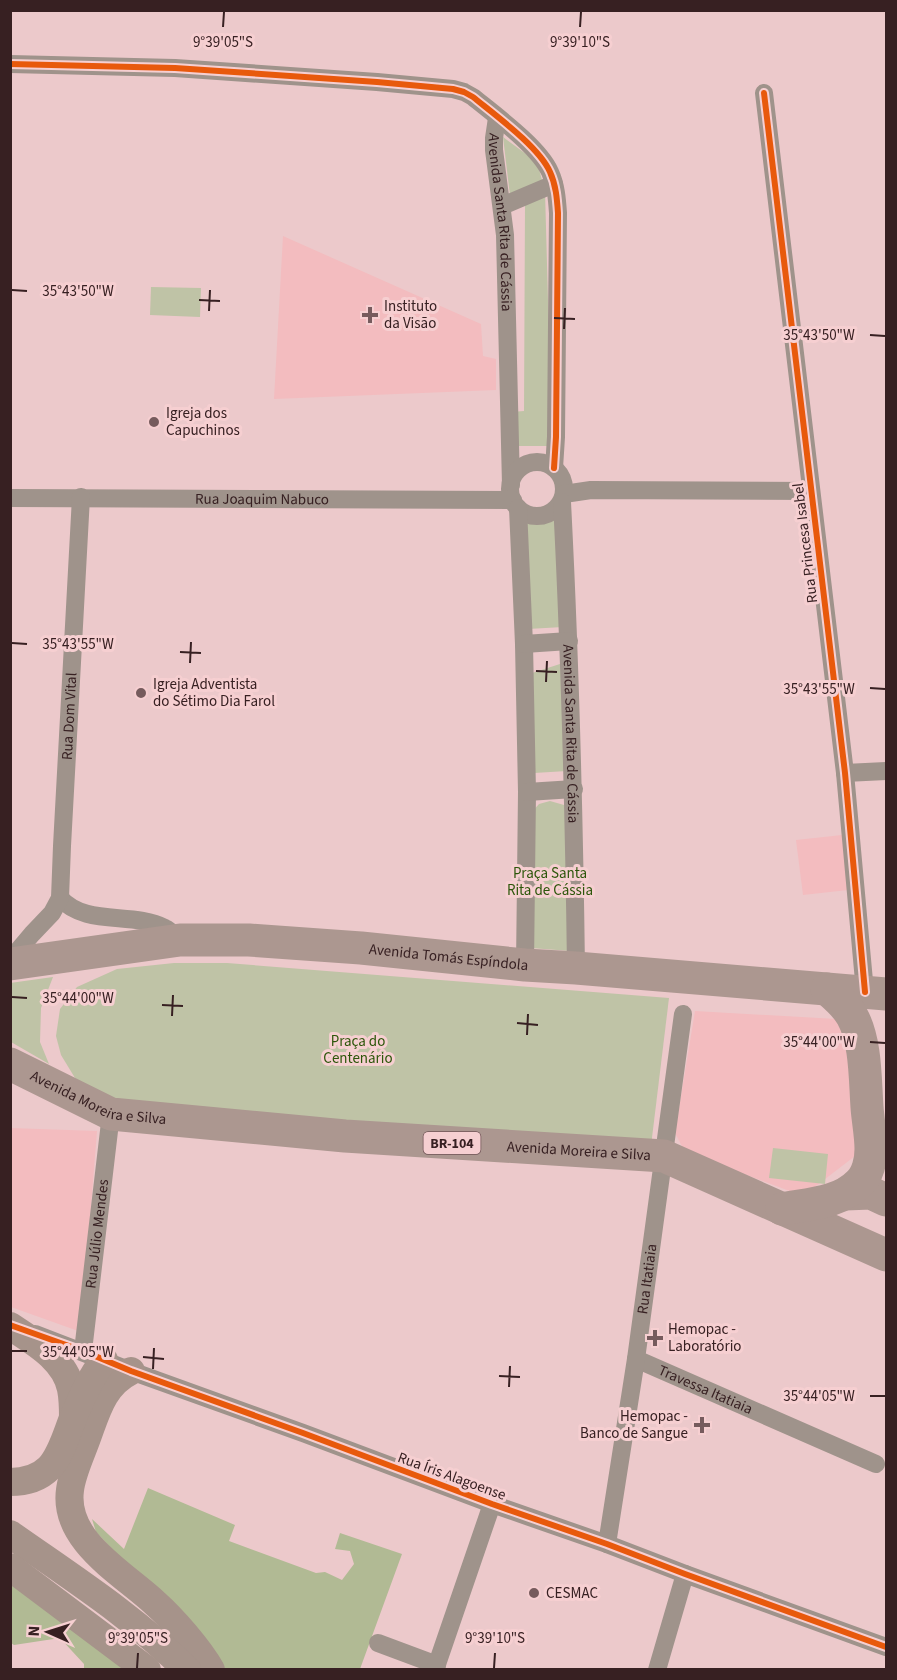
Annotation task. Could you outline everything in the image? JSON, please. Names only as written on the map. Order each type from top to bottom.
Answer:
[{"type":"highway","name":"Avenida Tomás Espíndola","points":[[10,964],[180,940],[249,940],[827,989],[879,997]]},
{"type":"highway","points":[[782,1209],[835,1199],[861,1182],[868,1167],[871,1149],[859,1035],[852,1017],[843,1004],[827,989]]},
{"type":"highway","points":[[879,997],[873,1038],[886,1154]]},
{"type":"highway","name":"Avenida Moreira e Silva","points":[[10,1064],[111,1114],[345,1136],[664,1156],[886,1255]]},
{"type":"highway","points":[[845,1194],[871,1193],[886,1200]]},
{"type":"main road","points":[[10,1326],[44,1348],[64,1370],[71,1388],[73,1418]]},
{"type":"main road","points":[[10,1482],[35,1478],[50,1468],[64,1444],[73,1418],[96,1371],[93,1356]]},
{"type":"main road","points":[[131,1371],[121,1376],[107,1390],[99,1404],[77,1464],[70,1491],[71,1511],[76,1527],[90,1547],[156,1604],[203,1657],[211,1670]]},
{"type":"main road","points":[[10,1534],[126,1615],[187,1670]]},
{"type":"main road","points":[[10,1567],[147,1670]]},
{"type":"street","points":[[10,64],[175,68],[453,89],[464,92],[497,118]]},
{"type":"street","name":"Rua Princesa Isabel","points":[[764,93],[845,773],[879,997]]},
{"type":"street","name":"Avenida Santa Rita de Cássia","points":[[497,118],[535,151],[544,162],[554,184],[558,213],[556,437],[561,486],[569,641],[574,789],[576,968]]},
{"type":"street","name":"Avenida Santa Rita de Cássia","points":[[497,118],[494,150],[505,235],[514,498],[524,644],[527,792],[525,965]]},
{"type":"street","points":[[502,206],[554,184]]},
{"type":"street","points":[[561,486],[550,514],[533,516],[525,513],[514,498],[518,470],[524,465],[539,462],[547,464],[561,486],[591,490],[811,491]]},
{"type":"street","name":"Rua Dom Vital","points":[[60,898],[81,497]]},
{"type":"street","name":"Rua Joaquim Nabuco","points":[[10,498],[514,498]]},
{"type":"street","points":[[524,644],[569,641]]},
{"type":"street","points":[[845,773],[886,771]]},
{"type":"street","points":[[527,792],[574,789]]},
{"type":"street","points":[[10,960],[52,913],[60,898],[75,910],[133,919],[166,928],[180,940]]},
{"type":"street","name":"Rua Itatiaia","points":[[607,1544],[636,1359],[683,1014]]},
{"type":"street","name":"Rua Júlio Mendes","points":[[93,1356],[111,1114]]},
{"type":"street","name":"Rua Íris Alagoense","points":[[10,1326],[303,1432],[492,1504],[886,1646]]},
{"type":"street","name":"Travessa Itatiaia","points":[[636,1359],[876,1464]]},
{"type":"street","points":[[378,1643],[436,1667],[492,1504]]},
{"type":"street","points":[[657,1670],[685,1574]]},
{"type":"shaded area","name":"Instituto da Visão","points":[[283,236],[481,324],[483,356],[496,359],[496,390],[274,399]]},
{"type":"shaded area","points":[[842,835],[848,890],[803,895],[796,840]]},
{"type":"shaded area","points":[[695,1011],[837,1019],[852,1034],[859,1153],[803,1196],[685,1152],[675,1133]]},
{"type":"shaded area","points":[[10,1128],[97,1131],[81,1332],[11,1307]]},
{"type":"green space","points":[[503,137],[537,162],[545,191],[552,446],[513,446],[511,412],[524,411],[525,206],[511,204]]},
{"type":"green space","points":[[151,287],[201,288],[200,317],[150,315]]},
{"type":"green space","points":[[559,516],[563,627],[528,629],[523,524]]},
{"type":"green space","points":[[563,663],[567,771],[534,773],[529,674]]},
{"type":"green space","name":"Praça Santa Rita de Cássia","points":[[550,801],[564,805],[568,815],[570,951],[531,948],[531,813],[539,804]]},
{"type":"green space","name":"Praça do Centenário","points":[[174,963],[227,963],[669,998],[651,1146],[118,1102],[96,1094],[75,1078],[61,1055],[56,1036],[60,1009],[77,987],[117,969]]},
{"type":"green space","points":[[53,977],[41,1008],[40,1042],[49,1064],[11,1042],[10,983]]},
{"type":"green space","points":[[773,1148],[828,1154],[825,1184],[769,1178]]},
{"type":"green space","points":[[148,1488],[235,1525],[229,1541],[316,1573],[325,1572],[342,1580],[354,1564],[350,1551],[335,1549],[340,1533],[402,1554],[360,1669],[225,1669],[96,1532],[92,1519],[124,1549]]},
{"type":"green space","points":[[10,1579],[129,1669],[84,1669],[84,1664],[60,1638],[14,1645],[11,1643]]},
{"type":"cycle path","points":[[10,64],[175,68],[377,82],[453,89],[473,97],[516,132],[536,152],[550,172],[555,187],[558,213],[554,468]]},
{"type":"cycle path","points":[[764,93],[845,773],[865,992]]},
{"type":"cycle path","points":[[10,1325],[886,1647]]},
{"type":"place","name":"Instituto da Visão","points":[[370,315]]},
{"type":"place","name":"Igreja dos Capuchinos","points":[[154,422]]},
{"type":"place","name":"Igreja Adventista do Sétimo Dia Farol","points":[[141,693]]},
{"type":"place","name":"Hemopac - Laboratório","points":[[655,1338]]},
{"type":"place","name":"Hemopac - Banco de Sangue","points":[[702,1425]]},
{"type":"place","name":"CESMAC","points":[[534,1593]]}]
